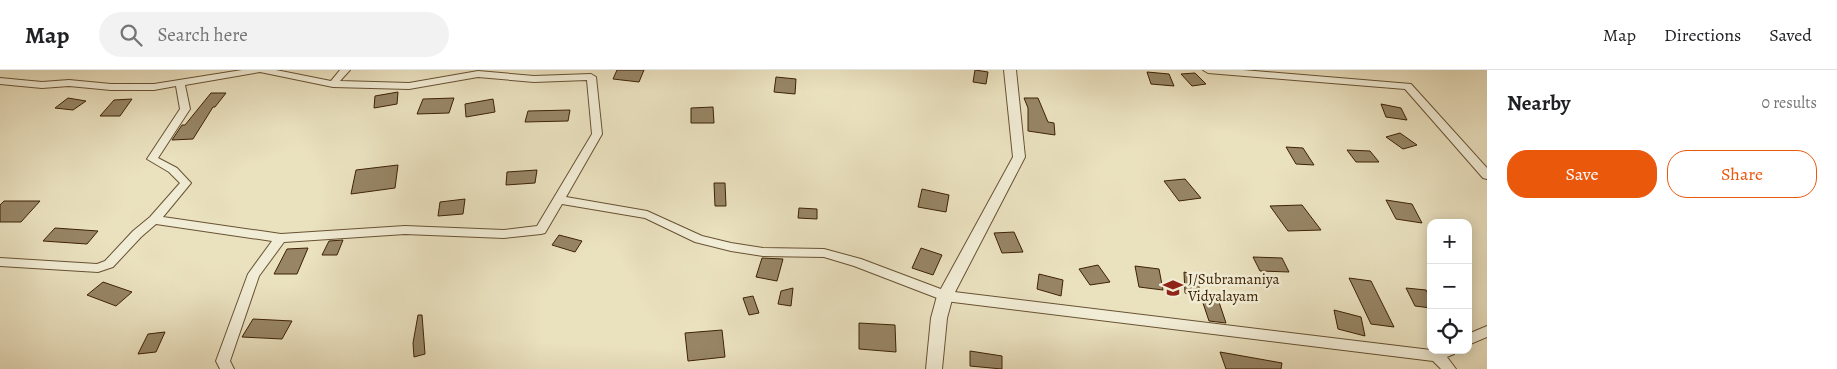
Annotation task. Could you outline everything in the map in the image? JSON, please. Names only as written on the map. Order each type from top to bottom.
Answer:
[{"type":"street","points":[[0,81],[42,85],[69,83],[110,87],[180,84],[260,70],[333,84],[409,86],[478,74],[534,79],[591,76],[597,134],[541,230],[504,234],[405,230],[280,238],[154,220]]},
{"type":"street","points":[[333,84],[345,70]]},
{"type":"street","points":[[934,369],[939,318],[945,296],[1018,157],[1010,70]]},
{"type":"street","points":[[1208,70],[1408,86],[1487,175]]},
{"type":"street","points":[[0,262],[98,268],[109,264],[137,234],[154,220],[186,183],[173,170],[152,159],[185,109],[180,84]]},
{"type":"street","points":[[558,199],[647,215],[699,239],[731,247],[763,252],[824,253],[857,262],[945,296],[1427,351]]},
{"type":"street","points":[[227,369],[223,361],[254,274],[280,238]]},
{"type":"street","points":[[1472,338],[1487,331]]},
{"type":"street","points":[[1443,354],[1448,369]]},
{"type":"building","points":[[617,70],[644,70],[639,82],[613,79]]},
{"type":"building","points":[[975,70],[988,72],[986,84],[973,82]]},
{"type":"building","points":[[1147,72],[1169,74],[1174,86],[1151,84]]},
{"type":"building","points":[[1195,73],[1206,84],[1192,86],[1181,74]]},
{"type":"building","points":[[776,77],[796,79],[795,94],[774,92]]},
{"type":"building","points":[[398,92],[397,104],[374,108],[375,96]]},
{"type":"building","points":[[211,93],[226,93],[213,107],[193,139],[172,140],[182,125],[185,125]]},
{"type":"building","points":[[68,98],[86,101],[73,110],[55,108]]},
{"type":"building","points":[[454,98],[449,113],[417,114],[423,99]]},
{"type":"building","points":[[1024,98],[1038,98],[1048,122],[1054,123],[1055,135],[1028,131],[1028,108]]},
{"type":"building","points":[[132,99],[120,116],[100,116],[114,100]]},
{"type":"building","points":[[493,99],[495,112],[466,117],[465,104]]},
{"type":"building","points":[[1381,104],[1401,108],[1407,120],[1386,117]]},
{"type":"building","points":[[713,107],[714,123],[691,123],[691,108]]},
{"type":"building","points":[[570,110],[568,121],[525,122],[528,111]]},
{"type":"building","points":[[1400,133],[1417,145],[1403,149],[1386,137]]},
{"type":"building","points":[[1286,147],[1303,148],[1314,165],[1296,164]]},
{"type":"building","points":[[1347,150],[1370,151],[1379,162],[1356,162]]},
{"type":"building","points":[[398,165],[395,188],[351,194],[356,170]]},
{"type":"building","points":[[537,170],[535,183],[506,185],[507,172]]},
{"type":"building","points":[[1185,179],[1201,198],[1179,201],[1164,181]]},
{"type":"building","points":[[714,183],[725,183],[726,206],[715,206]]},
{"type":"building","points":[[922,189],[949,195],[946,212],[918,207]]},
{"type":"building","points":[[465,199],[463,214],[438,216],[440,202]]},
{"type":"building","points":[[1386,200],[1412,204],[1422,223],[1396,219]]},
{"type":"building","points":[[4,201],[40,201],[21,222],[0,222],[0,205]]},
{"type":"building","points":[[1302,205],[1321,230],[1288,231],[1270,206]]},
{"type":"building","points":[[799,208],[817,209],[817,219],[798,218]]},
{"type":"building","points":[[55,228],[98,231],[87,244],[43,241]]},
{"type":"building","points":[[1014,232],[1023,252],[1002,253],[994,233]]},
{"type":"building","points":[[559,235],[582,241],[575,252],[552,245]]},
{"type":"building","points":[[343,240],[337,255],[322,255],[329,241]]},
{"type":"building","points":[[308,248],[297,274],[274,274],[287,249]]},
{"type":"building","points":[[921,248],[942,255],[933,275],[912,268]]},
{"type":"building","points":[[1253,257],[1282,258],[1289,272],[1260,271]]},
{"type":"building","points":[[762,258],[783,259],[777,281],[756,277]]},
{"type":"building","points":[[1098,265],[1110,282],[1090,285],[1079,269]]},
{"type":"building","points":[[1135,266],[1159,269],[1163,290],[1139,287]]},
{"type":"building","points":[[1184,272],[1198,276],[1200,297],[1185,293]]},
{"type":"building","points":[[1039,274],[1063,280],[1061,296],[1037,289]]},
{"type":"building","points":[[1349,278],[1371,281],[1394,327],[1371,324]]},
{"type":"building","points":[[103,282],[132,292],[116,306],[87,295]]},
{"type":"building","points":[[793,288],[791,306],[778,304],[781,291]]},
{"type":"building","points":[[1406,288],[1426,290],[1427,292],[1427,308],[1415,306]]},
{"type":"building","points":[[753,296],[759,313],[749,315],[743,298]]},
{"type":"building","points":[[1202,300],[1219,302],[1226,323],[1209,321]]},
{"type":"building","points":[[1334,310],[1361,317],[1365,336],[1338,329]]},
{"type":"building","points":[[418,315],[422,315],[425,354],[414,357],[413,343]]},
{"type":"building","points":[[253,319],[292,321],[282,339],[242,337]]},
{"type":"building","points":[[859,323],[895,325],[896,352],[859,349]]},
{"type":"building","points":[[722,330],[725,357],[688,361],[685,333]]},
{"type":"building","points":[[165,332],[156,352],[138,354],[148,334]]},
{"type":"building","points":[[970,351],[1002,356],[1002,369],[970,366]]},
{"type":"building","points":[[1220,352],[1282,363],[1281,369],[1226,369]]},
{"type":"place","name":"J/Subramaniya Vidyalayam","points":[[1173,288]]}]
